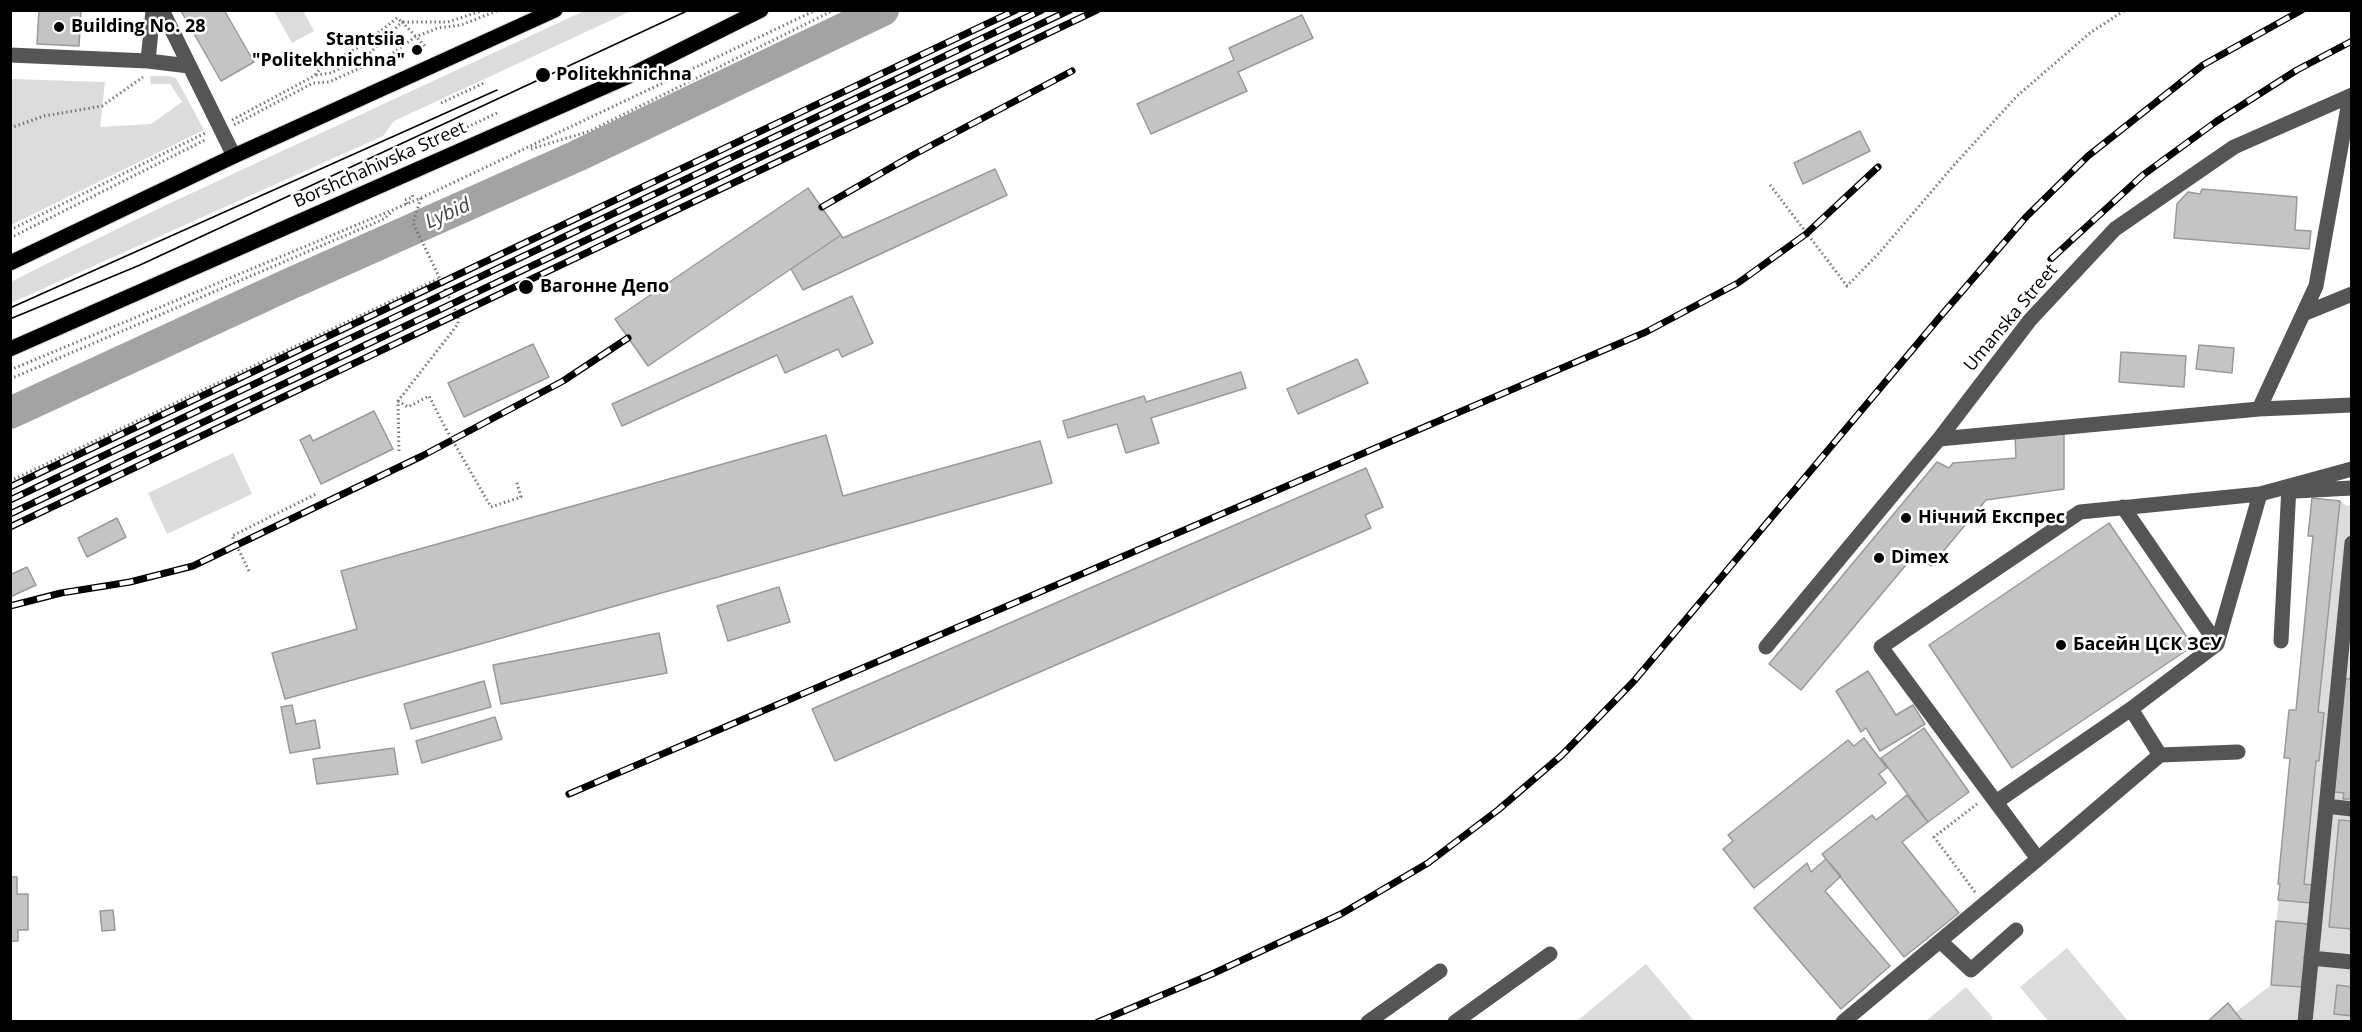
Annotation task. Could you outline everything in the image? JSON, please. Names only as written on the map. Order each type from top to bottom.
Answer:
[{"type":"main road","points":[[10,263],[425,67],[525,16],[555,10]]},
{"type":"main road","name":"Borshchahivska Street","points":[[10,349],[627,78],[761,10]]},
{"type":"street","points":[[149,66],[153,10]]},
{"type":"street","points":[[162,10],[234,156]]},
{"type":"street","points":[[10,55],[149,66],[189,66]]},
{"type":"street","points":[[2259,410],[2316,286],[2347,141],[2351,96]]},
{"type":"street","name":"Umanska Street","points":[[1766,647],[1939,439],[2030,320],[2115,229],[2234,147],[2351,96]]},
{"type":"street","points":[[2303,314],[2352,294]]},
{"type":"street","points":[[1939,439],[2259,410],[2352,405]]},
{"type":"street","points":[[2038,859],[1881,647],[2080,512],[2260,494],[2289,489],[2352,469]]},
{"type":"street","points":[[2289,489],[2352,488]]},
{"type":"street","points":[[2281,641],[2289,489]]},
{"type":"street","points":[[1993,798],[2131,709],[2217,644],[2260,494]]},
{"type":"street","points":[[2123,507],[2217,644]]},
{"type":"street","points":[[2305,1022],[2352,543]]},
{"type":"street","points":[[2131,709],[2160,755]]},
{"type":"street","points":[[1843,1022],[2160,755],[2238,752]]},
{"type":"street","points":[[2326,806],[2352,809]]},
{"type":"street","points":[[1940,941],[1971,970],[2016,930]]},
{"type":"street","points":[[1455,1022],[1550,954]]},
{"type":"street","points":[[2311,958],[2352,962]]},
{"type":"street","points":[[1368,1022],[1440,971]]},
{"type":"path","points":[[314,76],[331,73],[370,53],[402,22],[448,22],[484,10]]},
{"type":"path","points":[[10,230],[313,83],[329,82],[393,53],[415,37],[438,28],[461,25],[499,10]]},
{"type":"path","points":[[10,370],[421,198],[816,10]]},
{"type":"path","points":[[523,150],[590,131],[834,10]]},
{"type":"path","points":[[1770,185],[1847,286],[1880,252],[1954,164],[2017,96],[2090,33],[2125,10]]},
{"type":"path","points":[[10,238],[220,129],[314,76],[322,67],[363,45],[398,18],[425,46]]},
{"type":"path","points":[[10,128],[44,116],[102,106],[149,66]]},
{"type":"path","points":[[441,103],[484,83]]},
{"type":"path","points":[[455,133],[497,113]]},
{"type":"path","points":[[407,204],[405,200],[414,197],[412,193]]},
{"type":"path","points":[[399,451],[398,401],[458,324],[458,316],[438,279],[413,223],[421,198]]},
{"type":"path","points":[[10,379],[384,219],[397,208]]},
{"type":"path","points":[[10,481],[438,279]]},
{"type":"path","points":[[398,401],[408,406],[429,396],[491,507],[521,497],[516,480]]},
{"type":"path","points":[[249,571],[232,536],[316,494]]},
{"type":"path","points":[[1984,904],[1934,837],[1993,798]]},
{"type":"shaded area","points":[[586,10],[631,11],[394,121],[383,136],[11,303],[11,282],[44,265],[166,205]]},
{"type":"shaded area","points":[[274,11],[303,11],[314,31],[292,43]]},
{"type":"shaded area","points":[[150,76],[176,78],[204,130],[11,225],[11,79],[105,82],[100,127],[151,124],[182,102],[170,84],[151,84]]},
{"type":"shaded area","points":[[233,453],[252,494],[167,534],[148,493]]},
{"type":"shaded area","points":[[2312,498],[2340,501],[2347,506],[2352,504],[2351,1021],[2207,1022],[2228,1003],[2236,1012],[2271,985],[2290,759],[2284,758],[2289,710],[2296,710],[2313,537],[2308,536]]},
{"type":"shaded area","points":[[2067,948],[2128,1021],[2048,1021],[2020,987]]},
{"type":"shaded area","points":[[1646,964],[1694,1021],[1577,1021]]},
{"type":"shaded area","points":[[1966,987],[1993,1018],[1989,1021],[1926,1021]]},
{"type":"building","name":"Building No. 28","points":[[39,10],[81,10],[79,46],[37,44]]},
{"type":"building","points":[[224,10],[254,62],[221,81],[181,11]]},
{"type":"building","points":[[1302,15],[1313,38],[1238,72],[1247,91],[1151,134],[1137,104],[1234,60],[1229,48]]},
{"type":"building","points":[[1860,131],[1870,151],[1803,184],[1794,163]]},
{"type":"building","points":[[995,169],[1007,195],[803,290],[791,269],[841,235],[843,238]]},
{"type":"building","points":[[808,188],[841,235],[648,366],[615,319]]},
{"type":"building","points":[[2202,189],[2297,197],[2295,230],[2311,231],[2309,249],[2174,238],[2177,204],[2188,192],[2200,194]]},
{"type":"building","points":[[852,296],[873,343],[842,357],[838,349],[785,373],[777,355],[622,426],[612,404]]},
{"type":"building","points":[[533,344],[549,377],[464,417],[448,383]]},
{"type":"building","points":[[2199,345],[2234,348],[2232,373],[2196,369]]},
{"type":"building","points":[[2121,352],[2186,356],[2184,387],[2119,382]]},
{"type":"building","points":[[1357,359],[1368,383],[1298,414],[1287,389]]},
{"type":"building","points":[[1241,372],[1246,388],[1151,418],[1159,443],[1126,453],[1117,424],[1068,438],[1063,421],[1144,396],[1146,402]]},
{"type":"building","points":[[374,411],[393,449],[321,484],[300,440],[310,435],[313,441]]},
{"type":"building","points":[[2064,434],[2064,489],[1986,500],[1931,566],[1916,553],[1801,690],[1769,664],[1937,462],[1949,468],[1953,463],[2016,458],[2015,435]]},
{"type":"building","points":[[826,435],[843,496],[1040,441],[1052,483],[285,699],[272,653],[357,629],[341,571]]},
{"type":"building","points":[[1366,468],[1383,507],[1365,515],[1371,528],[835,761],[812,709]]},
{"type":"building","points":[[2312,498],[2340,501],[2318,712],[2324,713],[2319,761],[2316,761],[2304,884],[2313,885],[2312,903],[2278,900],[2280,884],[2278,884],[2290,758],[2284,758],[2289,710],[2296,710],[2313,536],[2308,536]]},
{"type":"building","points":[[117,518],[126,537],[87,557],[78,538]]},
{"type":"building","name":"Басейн ЦСК ЗСУ","points":[[2109,523],[2193,646],[2012,768],[1929,645]]},
{"type":"building","points":[[27,567],[36,585],[10,597],[10,575]]},
{"type":"building","points":[[779,587],[790,622],[728,641],[717,606]]},
{"type":"building","points":[[659,633],[667,673],[501,704],[493,665]]},
{"type":"building","points":[[2352,664],[2352,799],[2343,799],[2344,793],[2334,792],[2345,679],[2350,679]]},
{"type":"building","points":[[1868,671],[1896,715],[1913,705],[1925,724],[1880,751],[1866,728],[1861,732],[1836,691]]},
{"type":"building","points":[[484,681],[491,707],[411,729],[404,704]]},
{"type":"building","points":[[292,705],[296,724],[315,720],[320,748],[290,753],[281,707]]},
{"type":"building","points":[[495,717],[502,739],[422,763],[416,741]]},
{"type":"building","points":[[1924,728],[1969,792],[1928,822],[1881,758]]},
{"type":"building","points":[[1864,738],[1887,768],[1879,774],[1886,783],[1754,888],[1723,849],[1733,841],[1728,835],[1848,740],[1854,746]]},
{"type":"building","points":[[394,748],[398,774],[317,784],[313,759]]},
{"type":"building","points":[[1907,795],[1928,822],[1902,842],[1959,913],[1904,957],[1822,854],[1872,815],[1876,820]]},
{"type":"building","points":[[2339,820],[2352,821],[2352,929],[2329,927]]},
{"type":"building","points":[[1826,859],[1841,876],[1825,891],[1890,966],[1841,1009],[1754,908],[1807,863],[1811,872]]},
{"type":"building","points":[[10,877],[17,877],[17,894],[28,894],[28,930],[18,930],[18,941],[10,941]]},
{"type":"building","points":[[113,910],[115,930],[102,931],[100,911]]},
{"type":"building","points":[[2276,921],[2308,924],[2303,987],[2271,985]]},
{"type":"building","points":[[2337,985],[2352,987],[2352,1016],[2334,1014]]},
{"type":"building","points":[[2228,1003],[2243,1022],[2207,1022]]},
{"type":"waterway","name":"Lybid","points":[[10,413],[285,286],[577,156],[883,10]]},
{"type":"tram line","points":[[10,319],[140,265],[689,10]]},
{"type":"tram line","points":[[10,308],[497,90]]},
{"type":"railway","points":[[10,487],[1016,10]]},
{"type":"railway","points":[[10,500],[1042,10]]},
{"type":"railway","points":[[10,514],[1070,10]]},
{"type":"railway","points":[[10,527],[1097,10]]},
{"type":"railway","points":[[1098,1022],[1212,974],[1341,914],[1428,863],[1498,810],[1562,755],[1634,681],[2026,217],[2088,156],[2203,65],[2302,10]]},
{"type":"railway","points":[[2051,259],[2143,175],[2217,121],[2297,70],[2352,41]]},
{"type":"railway","points":[[822,207],[913,155],[1072,71]]},
{"type":"railway","points":[[569,794],[1646,332],[1738,283],[1806,234],[1878,167]]},
{"type":"railway","points":[[10,606],[61,593],[130,582],[193,566],[422,456],[563,381],[628,338]]},
{"type":"place","name":"Building No. 28","points":[[59,27]]},
{"type":"place","name":"Stantsiia \"Politekhnichna\"","points":[[417,50]]},
{"type":"place","name":"Politekhnichna","points":[[543,75]]},
{"type":"place","name":"Вагонне Депо","points":[[526,287]]},
{"type":"place","name":"Нічний Експрес","points":[[1906,518]]},
{"type":"place","name":"Dimex","points":[[1879,558]]},
{"type":"place","name":"Басейн ЦСК ЗСУ","points":[[2061,645]]}]
